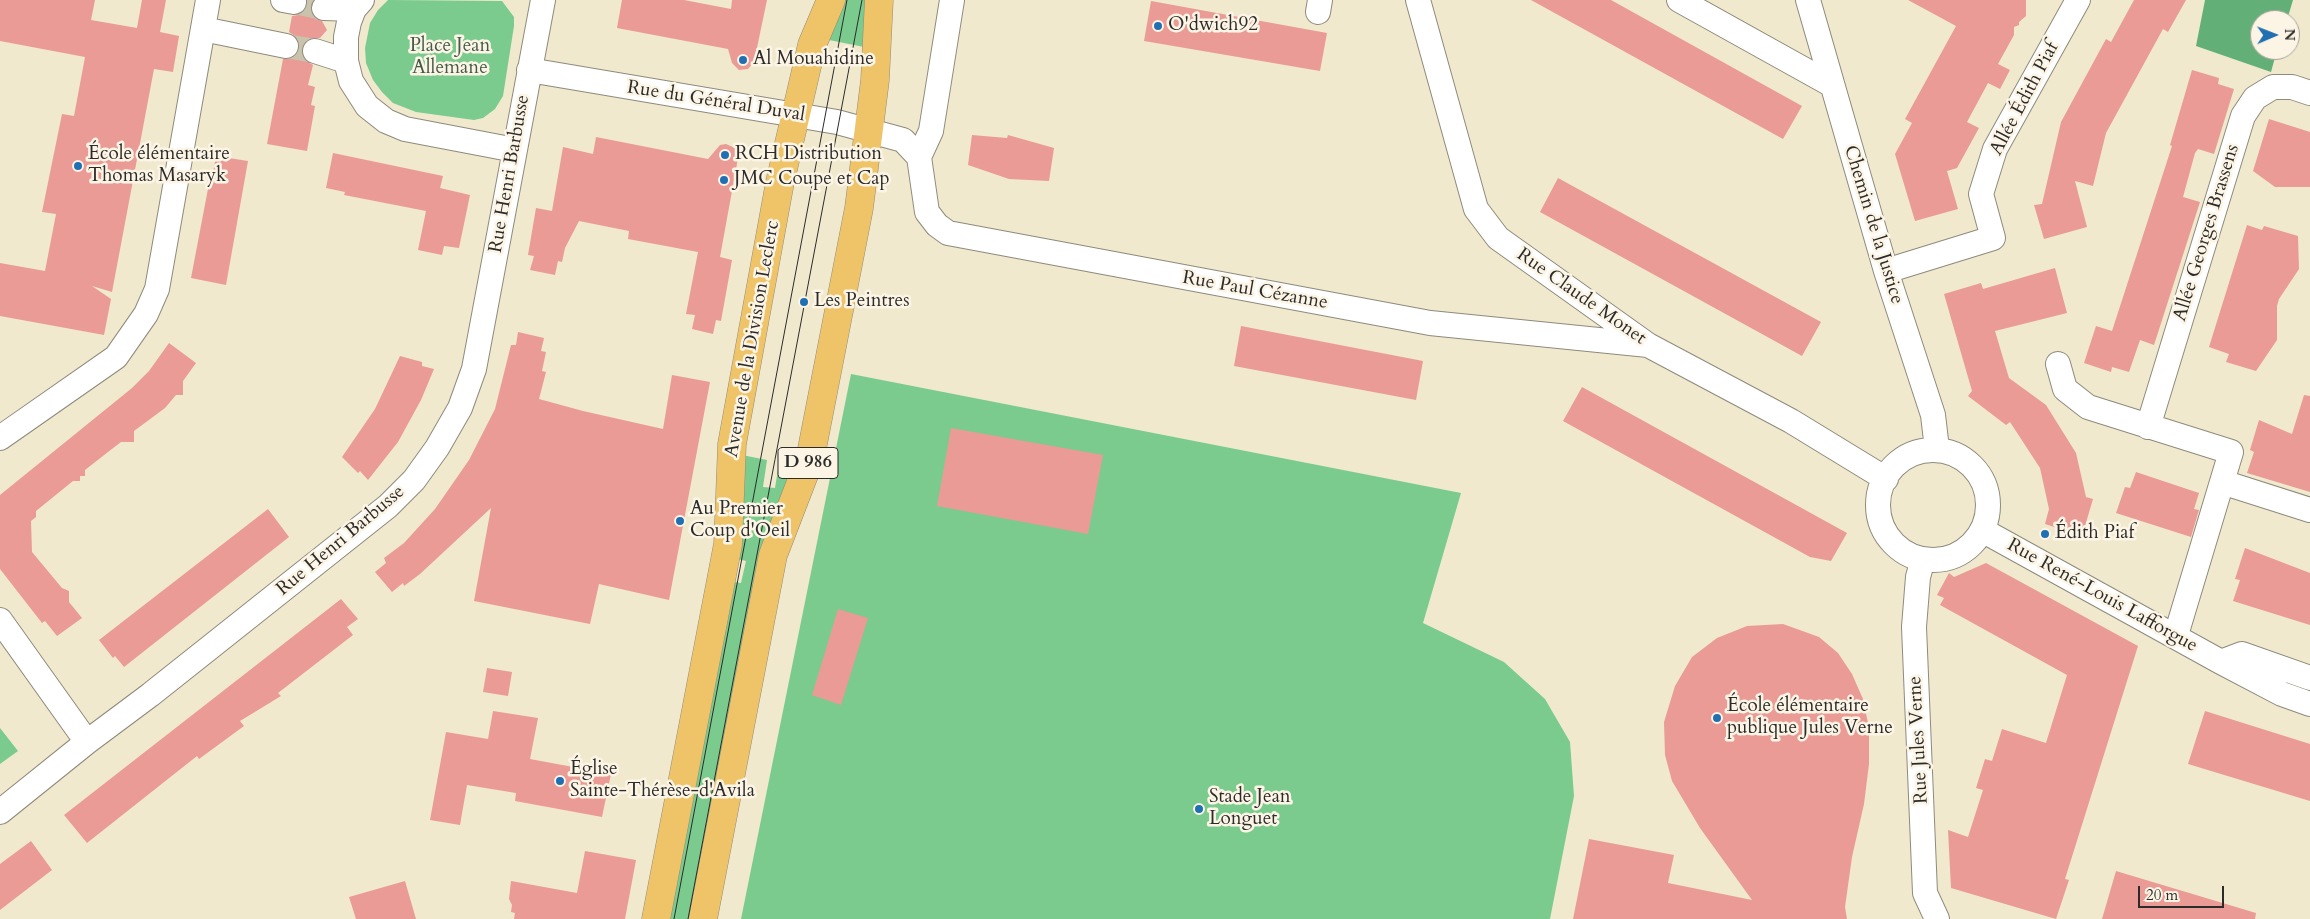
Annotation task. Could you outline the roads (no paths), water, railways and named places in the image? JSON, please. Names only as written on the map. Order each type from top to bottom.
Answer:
[{"type":"main road","name":"Avenue de la Division Leclerc","points":[[656,919],[728,544],[732,444],[780,182],[794,115],[812,45],[831,0]]},
{"type":"main road","name":"D 986","points":[[703,919],[773,555],[810,459],[859,208],[877,58],[879,0]]},
{"type":"street","points":[[0,438],[116,357],[146,314],[157,289],[208,0]]},
{"type":"street","name":"Rue Henri Barbusse","points":[[0,812],[388,506],[414,480],[437,448],[460,408],[474,369],[543,0]]},
{"type":"street","points":[[918,157],[931,131],[952,0]]},
{"type":"street","name":"Rue Claude Monet","points":[[1418,0],[1476,209],[1498,238],[1648,345],[1791,421],[1886,479]]},
{"type":"street","points":[[1679,0],[1832,85]]},
{"type":"street","name":"Chemin de la Justice","points":[[1808,0],[1886,271],[1933,415],[1937,449]]},
{"type":"street","name":"Allée Édith Piaf","points":[[1886,271],[1993,238],[1981,194],[1995,148],[2078,0]]},
{"type":"street","points":[[324,8],[358,5],[346,38],[346,61],[351,80],[367,106],[386,122],[405,129],[515,150]]},
{"type":"street","points":[[203,29],[286,46]]},
{"type":"street","points":[[315,51],[346,61]]},
{"type":"street","name":"Rue du Général Duval","points":[[529,70],[837,122],[902,140],[918,157]]},
{"type":"street","name":"Allée Georges Brassens","points":[[2148,427],[2243,116],[2255,98],[2273,87],[2292,87],[2310,93]]},
{"type":"street","name":"Rue Paul Cézanne","points":[[918,157],[927,212],[937,225],[948,233],[1430,323],[1648,345]]},
{"type":"street","points":[[2058,364],[2065,389],[2088,407],[2231,452],[2176,635]]},
{"type":"street","points":[[1937,449],[1962,457],[1975,468],[1984,482],[1988,498],[1988,514],[1982,530],[1974,542],[1964,551],[1952,557],[1938,560],[1923,559],[1908,554],[1894,544],[1884,530],[1879,514],[1878,498],[1891,469],[1902,459],[1915,452],[1937,449]]},
{"type":"street","points":[[2222,482],[2310,510]]},
{"type":"street","name":"Rue René-Louis Lafforgue","points":[[1982,530],[2282,694],[2310,704]]},
{"type":"street","name":"Rue Jules Verne","points":[[1923,559],[1918,577],[1914,627],[1925,893],[1937,919]]},
{"type":"street","points":[[0,620],[87,742]]},
{"type":"street","points":[[2222,662],[2242,654],[2310,678]]},
{"type":"tunnel","points":[[294,2],[324,8]]},
{"type":"tunnel","points":[[286,46],[315,51]]},
{"type":"tram line","points":[[674,919],[847,0]]},
{"type":"tram line","points":[[688,919],[862,0]]},
{"type":"place","name":"O'dwich92","points":[[1158,26]]},
{"type":"place","name":"Al Mouahidine","points":[[743,60]]},
{"type":"place","name":"RCH Distribution","points":[[725,155]]},
{"type":"place","name":"École élémentaire Thomas Masaryk","points":[[78,166]]},
{"type":"place","name":"JMC Coupe et Cap","points":[[724,180]]},
{"type":"place","name":"Les Peintres","points":[[804,302]]},
{"type":"place","name":"Au Premier Coup d'Oeil","points":[[680,521]]},
{"type":"place","name":"Édith Piaf","points":[[2045,534]]},
{"type":"place","name":"École élémentaire publique Jules Verne","points":[[1717,718]]},
{"type":"place","name":"Église Sainte-Thérèse-d'Avila","points":[[560,781]]},
{"type":"place","name":"Stade Jean Longuet","points":[[1199,809]]},
{"type":"park label","name":"Place Jean Allemane","points":[[450,58]]}]
